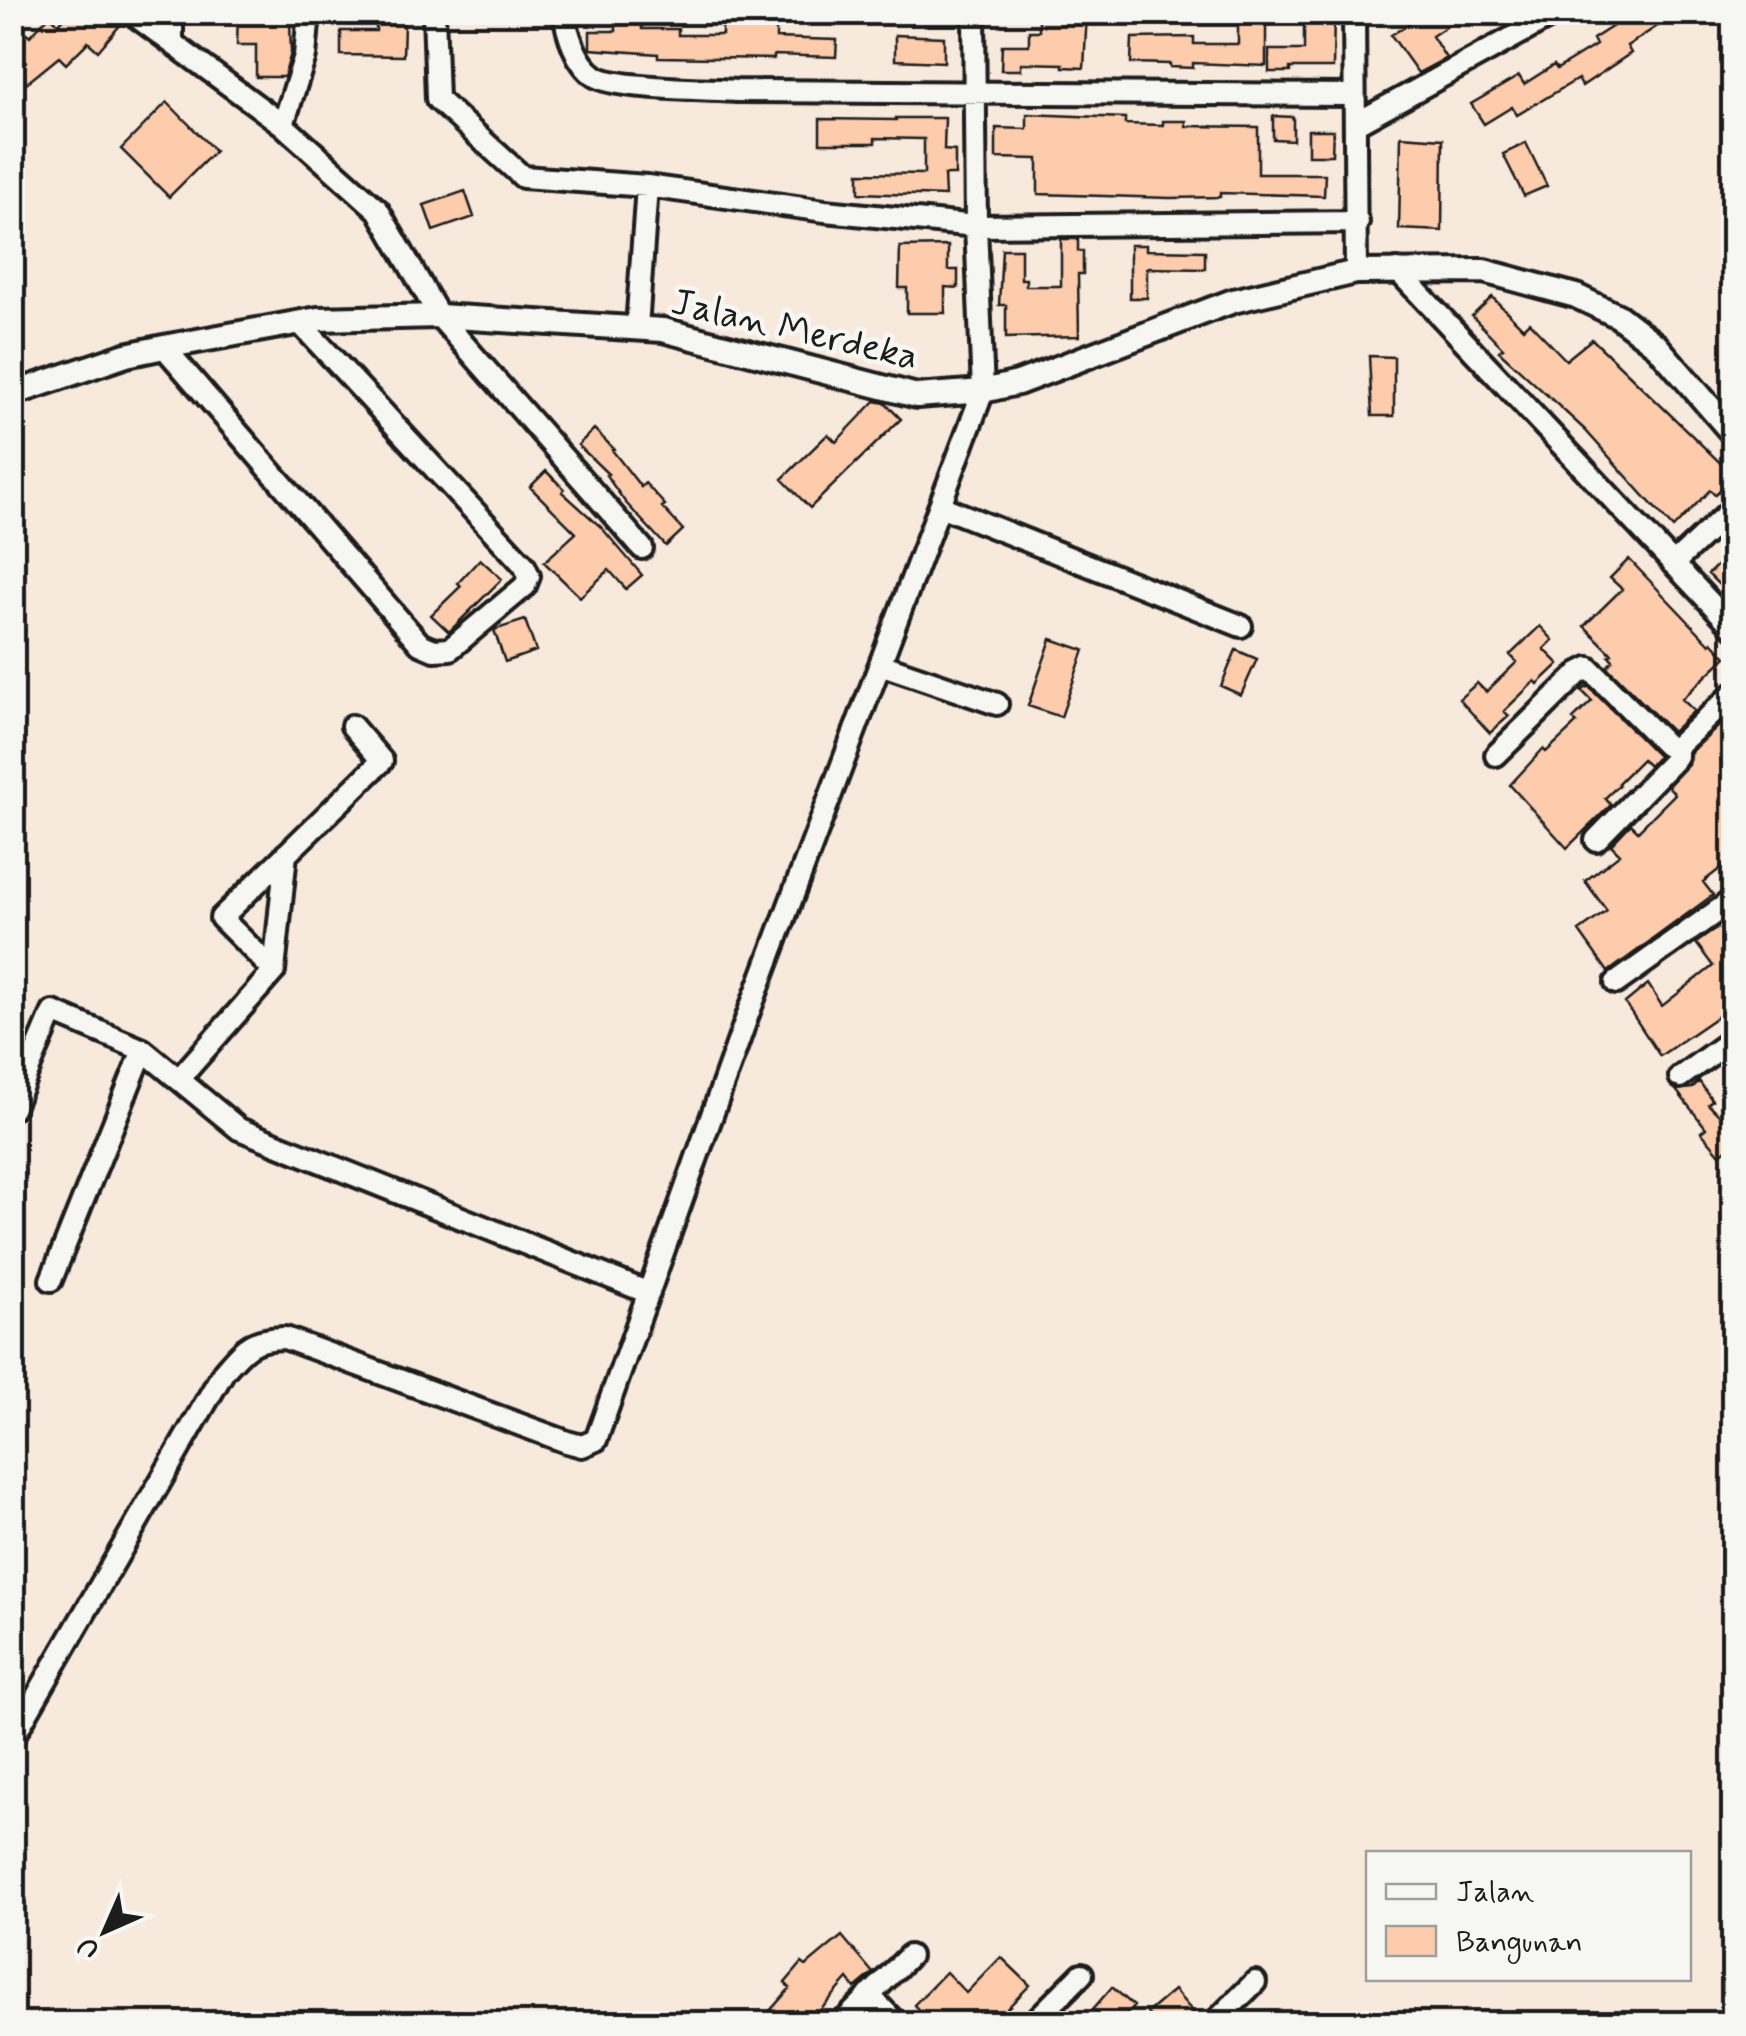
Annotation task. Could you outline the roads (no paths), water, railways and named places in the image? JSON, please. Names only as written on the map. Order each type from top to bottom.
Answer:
[{"type":"street","points":[[130,12],[283,125],[378,210],[439,316],[642,548]]},
{"type":"street","points":[[172,12],[172,42]]},
{"type":"street","points":[[283,125],[305,56],[309,12]]},
{"type":"street","points":[[434,12],[437,98],[522,177],[647,186],[825,211],[976,226],[1358,222]]},
{"type":"street","points":[[564,12],[577,55],[596,77],[642,86],[737,91],[1353,95]]},
{"type":"street","points":[[12,1740],[224,1371],[244,1348],[260,1338],[284,1338],[582,1446],[596,1440],[747,1017],[983,391],[976,226],[974,12]]},
{"type":"street","points":[[1354,12],[1356,272]]},
{"type":"street","points":[[1355,124],[1558,12]]},
{"type":"street","points":[[637,328],[647,186]]},
{"type":"street","points":[[1397,270],[1734,628]]},
{"type":"street","name":"Jalan Merdeka","points":[[12,394],[126,354],[300,322],[439,316],[664,330],[822,368],[917,396],[983,391],[1018,382],[1234,301],[1356,272],[1484,270],[1576,296],[1618,316],[1657,346],[1734,434]]},
{"type":"street","points":[[164,348],[420,644],[434,650],[450,649],[526,586],[529,576],[524,565],[300,322]]},
{"type":"street","points":[[940,506],[1241,626]]},
{"type":"street","points":[[1674,564],[1734,507]]},
{"type":"street","points":[[880,664],[996,704]]},
{"type":"street","points":[[1496,755],[1589,668],[1666,745],[1674,748]]},
{"type":"street","points":[[1674,748],[1734,693]]},
{"type":"street","points":[[274,972],[221,918],[382,761],[352,726]]},
{"type":"street","points":[[1596,840],[1673,760],[1674,748]]},
{"type":"street","points":[[179,1079],[274,972],[286,854]]},
{"type":"street","points":[[1616,982],[1734,899]]},
{"type":"street","points":[[12,1110],[53,1012],[142,1050],[239,1129],[648,1292]]},
{"type":"street","points":[[1680,1077],[1734,1038]]},
{"type":"street","points":[[51,1280],[142,1050]]},
{"type":"street","points":[[840,2024],[909,1956]]},
{"type":"street","points":[[1035,2022],[1082,1974]]},
{"type":"street","points":[[1213,2024],[1255,1982]]},
{"type":"street","points":[[870,1995],[898,2024]]}]
